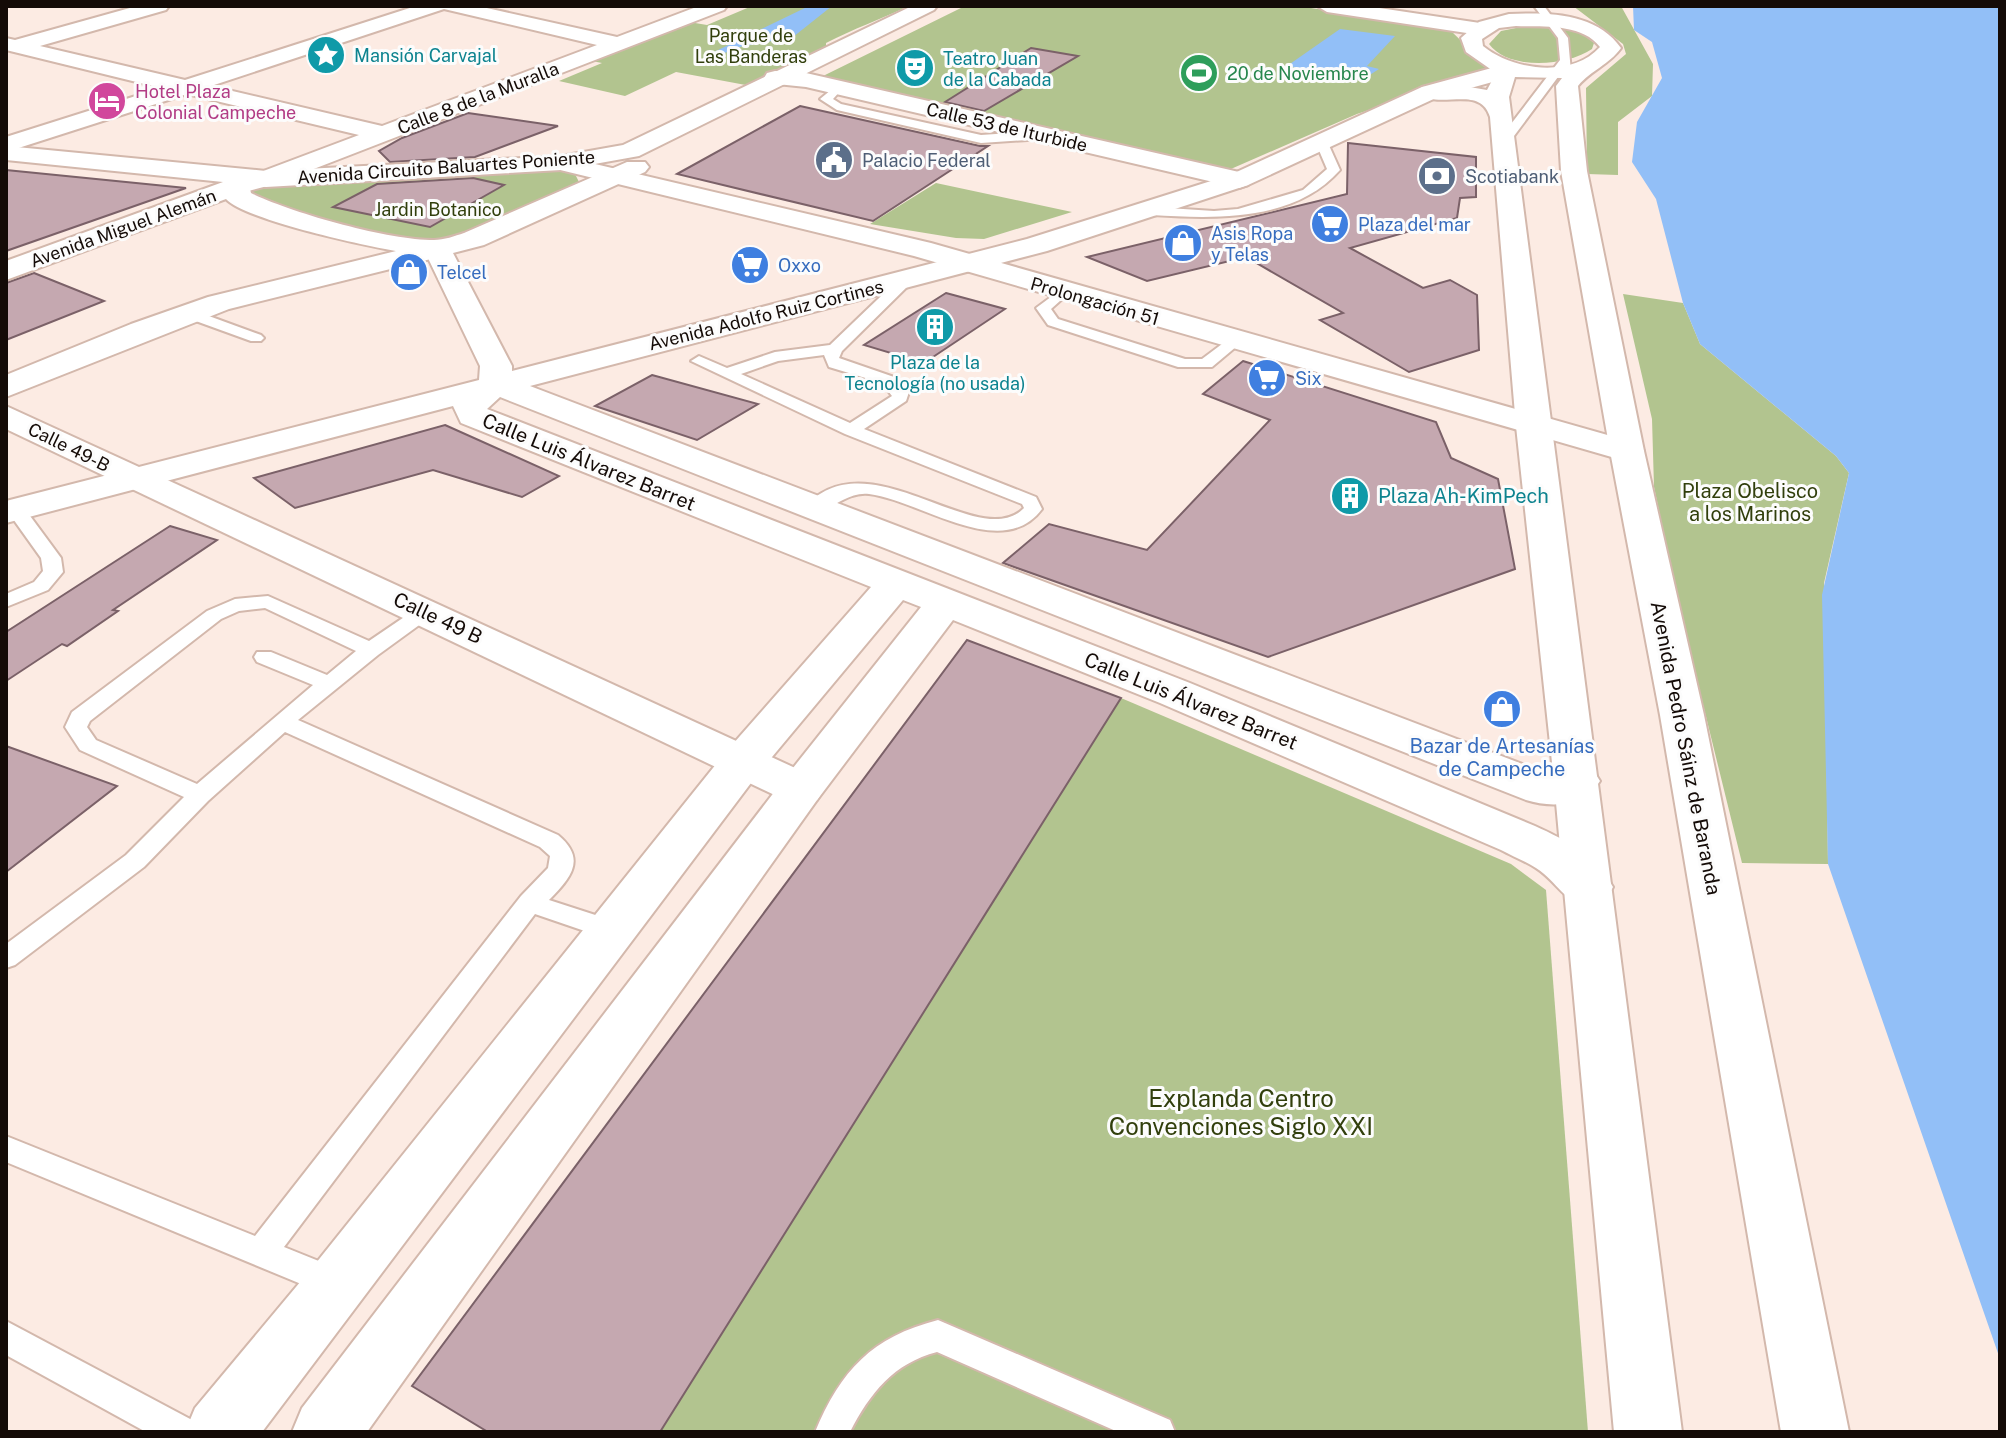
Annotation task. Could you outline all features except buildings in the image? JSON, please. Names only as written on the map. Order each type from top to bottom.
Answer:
[{"type":"main road","points":[[8,46],[159,6]]},
{"type":"main road","points":[[6,145],[436,6]]},
{"type":"main road","points":[[452,6],[620,44]]},
{"type":"main road","name":"Calle 8 de la Muralla","points":[[237,186],[266,179],[717,6]]},
{"type":"main road","name":"Avenida Circuito Baluartes Poniente","points":[[266,179],[561,163],[630,151],[927,6]]},
{"type":"main road","name":"Avenida Circuito Baluartes Poniente","points":[[237,186],[238,197],[260,208],[386,243],[437,249],[474,239],[615,178],[956,6]]},
{"type":"main road","points":[[1327,6],[1493,19],[1549,11],[1572,64],[1505,106]]},
{"type":"main road","points":[[1493,19],[1471,38],[1473,48],[1495,65],[1505,106],[1533,426],[1577,781],[1648,1432]]},
{"type":"main road","points":[[8,46],[190,86],[384,134]]},
{"type":"main road","name":"Avenida Pedro Sáinz de Baranda","points":[[1572,64],[1574,171],[1627,451],[1682,715],[1815,1432]]},
{"type":"main road","name":"Calle 53 de Iturbide","points":[[775,78],[806,80],[1239,180]]},
{"type":"main road","name":"Avenida Adolfo Ruiz Cortines","points":[[10,510],[966,264],[1152,211],[1239,180],[1430,92],[1505,106]]},
{"type":"main road","points":[[6,153],[266,179]]},
{"type":"main road","points":[[561,163],[574,172],[580,191],[884,260],[899,280]]},
{"type":"main road","name":"Prolongación 51","points":[[561,163],[921,249],[1627,451]]},
{"type":"main road","points":[[6,164],[237,186]]},
{"type":"main road","name":"Avenida Miguel Alemán","points":[[6,262],[141,213],[237,186]]},
{"type":"main road","name":"Avenida Miguel Alemán","points":[[6,271],[237,186]]},
{"type":"main road","points":[[6,387],[187,313],[437,249],[496,366],[495,384]]},
{"type":"main road","name":"Calle Luis Álvarez Barret","points":[[1577,781],[1561,789],[1542,789],[495,384],[469,407],[473,416],[1175,693],[1518,838],[1555,856],[1588,887]]},
{"type":"main road","name":"Calle 49-B","points":[[6,416],[133,478]]},
{"type":"main road","points":[[665,493],[705,467]]},
{"type":"main road","name":"Calle 49 B","points":[[133,478],[426,611],[741,764],[801,789]]},
{"type":"main road","points":[[740,523],[795,502]]},
{"type":"main road","points":[[219,1432],[338,1284],[741,764],[895,584]]},
{"type":"main road","points":[[326,1432],[801,789],[945,603]]},
{"type":"main road","points":[[1175,693],[1204,659]]},
{"type":"lane","points":[[1505,106],[1572,64],[1549,11]]},
{"type":"lane","points":[[1152,211],[1228,215],[1308,193],[1334,170],[1321,141]]},
{"type":"lane","points":[[851,430],[900,398],[901,392],[888,380],[835,364],[831,358],[835,349],[865,323],[899,280]]},
{"type":"lane","points":[[187,313],[256,338]]},
{"type":"lane","points":[[728,373],[775,357],[835,349]]},
{"type":"lane","points":[[699,361],[851,430],[1030,501],[1033,509],[1021,523],[995,527],[867,488],[795,502]]},
{"type":"lane","points":[[6,601],[22,597],[41,586],[53,572],[51,558],[10,510]]},
{"type":"lane","points":[[200,795],[88,745],[76,727],[80,717],[214,615],[235,605],[268,602],[371,650]]},
{"type":"lane","points":[[6,958],[135,861],[200,795],[282,722],[371,650],[426,611]]},
{"type":"lane","points":[[264,657],[329,684]]},
{"type":"lane","points":[[261,1253],[530,903],[564,864],[564,855],[559,847],[282,722]]},
{"type":"lane","points":[[530,903],[611,930]]},
{"type":"lane","points":[[6,1149],[338,1284]]},
{"type":"lane","points":[[832,1432],[852,1392],[880,1359],[911,1341],[938,1336],[1158,1432]]},
{"type":"lane","points":[[6,1337],[180,1432]]},
{"type":"green space","name":"Parque de Las Banderas","points":[[752,6],[909,6],[826,43],[826,47],[751,86],[676,72],[625,96],[559,81],[602,63],[587,60],[683,21],[707,25]]},
{"type":"green space","name":"20 de Noviembre","points":[[965,6],[1298,6],[1449,29],[1491,70],[1357,114],[1224,172],[821,77]]},
{"type":"green space","points":[[1573,6],[1621,6],[1653,64],[1652,96],[1618,122],[1618,175],[1587,174],[1586,88],[1626,54],[1623,44]]},
{"type":"green space","points":[[1531,25],[1581,32],[1594,43],[1592,49],[1568,59],[1539,63],[1510,59],[1489,44],[1501,31]]},
{"type":"green space","name":"Jardin Botanico","points":[[561,163],[574,172],[579,182],[572,193],[437,249],[238,197],[266,179]]},
{"type":"green space","points":[[936,183],[1072,212],[984,239],[956,238],[870,224]]},
{"type":"green space","name":"Plaza Obelisco a los Marinos","points":[[1623,294],[1683,303],[1700,344],[1836,456],[1849,473],[1824,583],[1828,864],[1742,863],[1680,611],[1654,487],[1652,419]]},
{"type":"green space","name":"Explanda Centro Convenciones Siglo XXI","points":[[1121,698],[1511,864],[1546,890],[1588,1432],[660,1432]]},
{"type":"water","points":[[809,6],[832,6],[793,37],[739,47],[720,55],[710,54]]},
{"type":"water","points":[[1633,6],[2000,6],[2000,1359],[1828,864],[1822,595],[1849,473],[1836,456],[1700,344],[1683,303],[1656,199],[1632,162],[1637,122],[1662,78],[1652,42],[1634,30]]},
{"type":"water","name":"20 de Noviembre","points":[[1340,29],[1395,36],[1367,66],[1379,69],[1362,80],[1287,66]]},
{"type":"place","name":"Mansión Carvajal","points":[[326,55]]},
{"type":"place","name":"Teatro Juan de la Cabada","points":[[915,68]]},
{"type":"place","name":"20 de Noviembre","points":[[1199,73]]},
{"type":"place","name":"Hotel Plaza Colonial Campeche","points":[[107,101]]},
{"type":"place","name":"Palacio Federal","points":[[834,160]]},
{"type":"place","name":"Scotiabank","points":[[1437,176]]},
{"type":"place","name":"Plaza del mar","points":[[1330,224]]},
{"type":"place","name":"Asis Ropa y Telas","points":[[1183,243]]},
{"type":"place","name":"Oxxo","points":[[750,265]]},
{"type":"place","name":"Telcel","points":[[409,272]]},
{"type":"place","name":"Plaza de la Tecnología (no usada)","points":[[935,327]]},
{"type":"place","name":"Six","points":[[1267,378]]},
{"type":"place","name":"Plaza Ah-KimPech","points":[[1350,496]]},
{"type":"place","name":"Bazar de Artesanías de Campeche","points":[[1502,709]]}]
